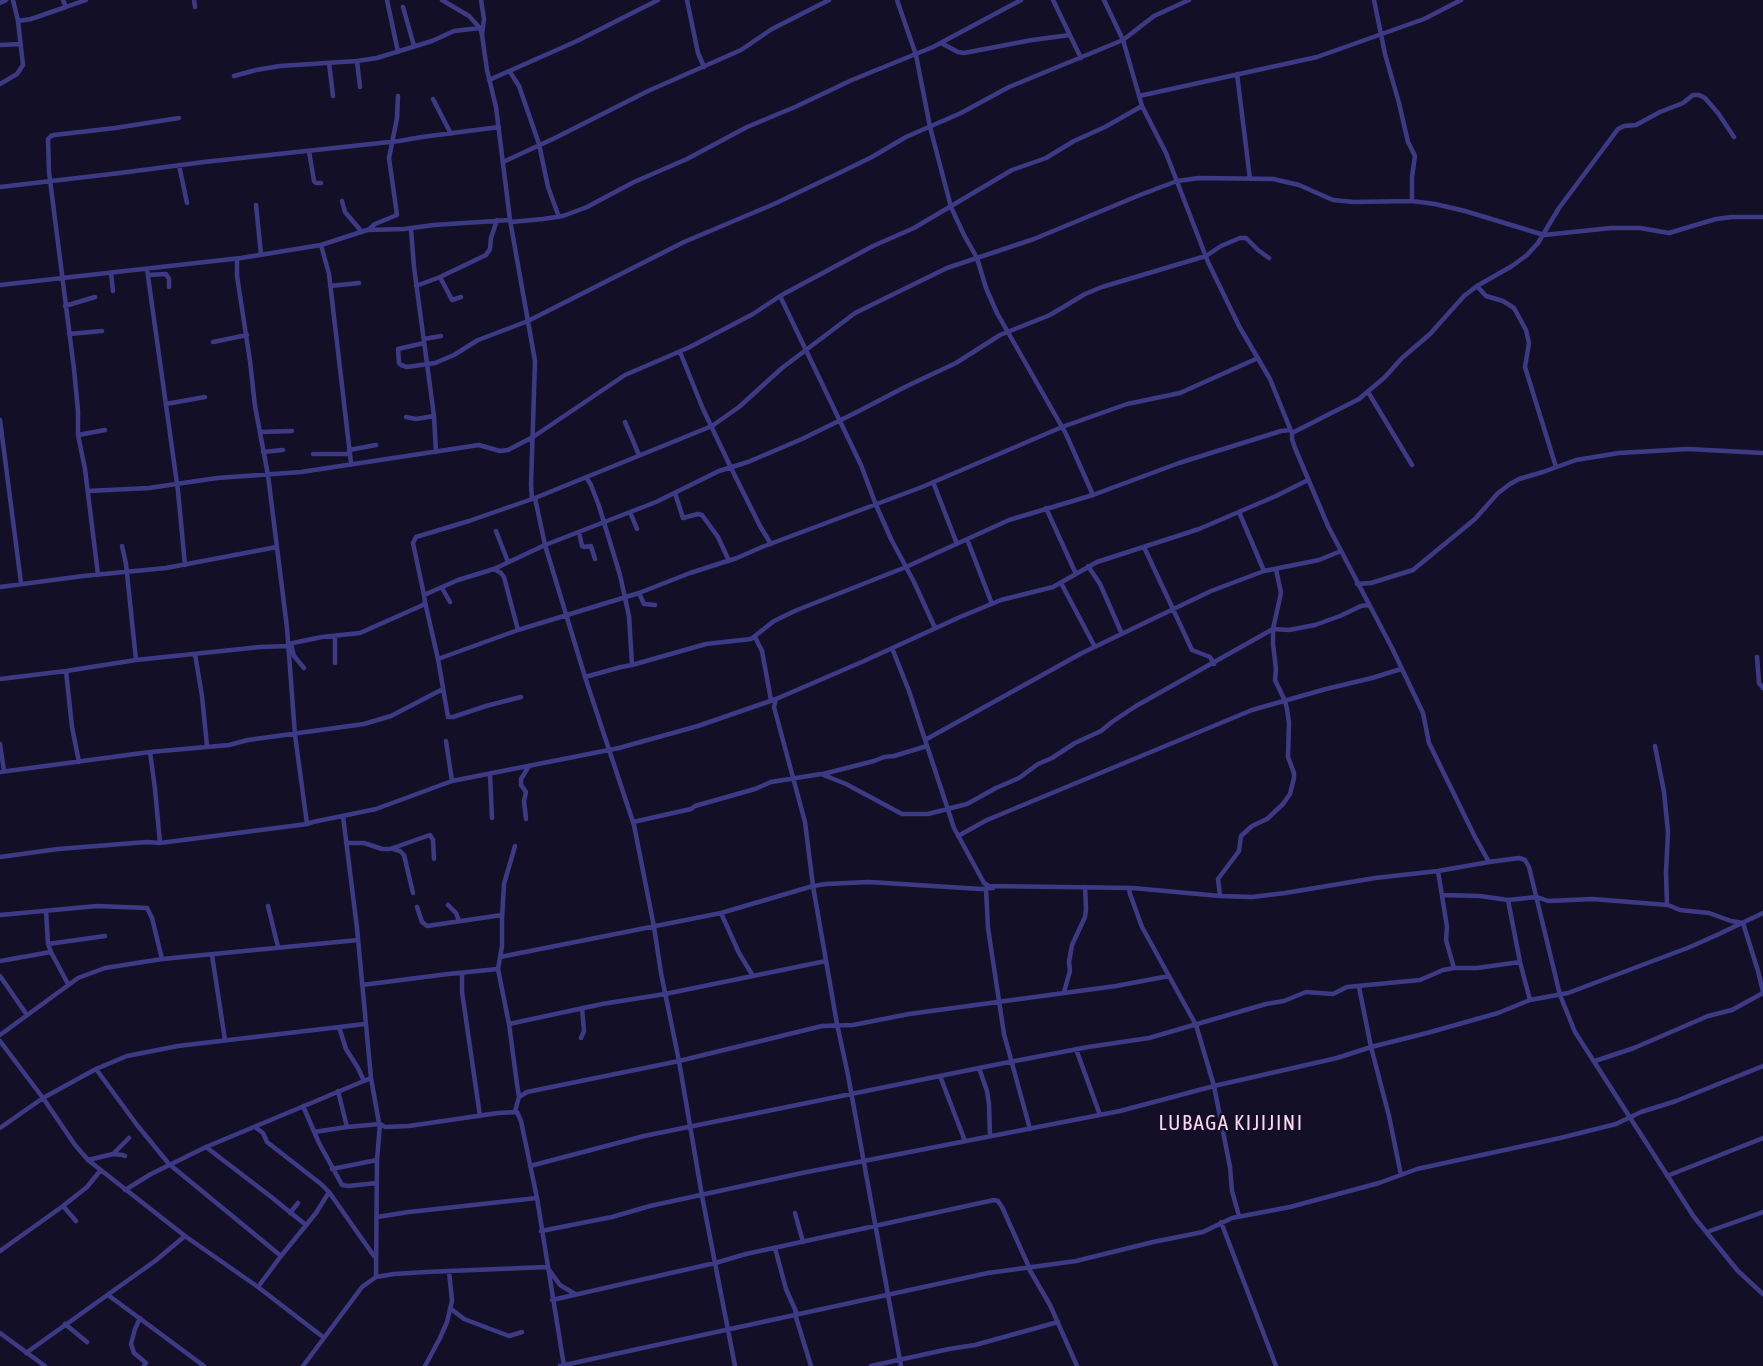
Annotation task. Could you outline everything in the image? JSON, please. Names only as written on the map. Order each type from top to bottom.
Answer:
[{"type":"street","points":[[0,3],[6,0]]},
{"type":"street","points":[[0,84],[17,74],[24,62],[13,0]]},
{"type":"street","points":[[63,0],[66,7]]},
{"type":"street","points":[[18,21],[31,19],[86,0]]},
{"type":"street","points":[[194,0],[195,7]]},
{"type":"street","points":[[387,0],[398,52]]},
{"type":"street","points":[[441,0],[474,20],[483,35]]},
{"type":"street","points":[[488,0],[481,2],[484,20],[483,35],[535,361],[531,485],[533,498],[585,677],[633,822],[735,1366]]},
{"type":"street","points":[[489,80],[577,41],[658,0]]},
{"type":"street","points":[[687,0],[698,53],[704,67]]},
{"type":"street","points":[[503,162],[638,96],[741,50],[772,29],[829,0]]},
{"type":"street","points":[[897,0],[916,55],[930,127],[951,207],[977,258],[989,296],[1006,333],[1062,427],[1080,462],[1093,495]]},
{"type":"street","points":[[342,201],[346,214],[365,231],[559,217],[587,207],[747,127],[852,80],[916,55],[1022,0]]},
{"type":"street","points":[[1053,0],[1081,58]]},
{"type":"street","points":[[1104,0],[1123,40],[1138,96],[1161,141],[1206,256],[1239,326],[1275,389],[1292,439],[1328,526],[1384,632],[1423,713],[1433,752],[1489,862]]},
{"type":"street","points":[[441,336],[399,348],[399,363],[403,366],[427,364],[454,355],[478,340],[528,321],[684,242],[774,204],[872,157],[906,137],[1009,87],[1123,40],[1154,15],[1189,0]]},
{"type":"street","points":[[1374,0],[1408,142],[1414,156],[1412,201]]},
{"type":"street","points":[[1138,96],[1317,57],[1424,19],[1461,0]]},
{"type":"street","points":[[403,8],[414,46]]},
{"type":"street","points":[[234,76],[280,66],[357,61],[398,52],[454,31],[480,28]]},
{"type":"street","points":[[941,43],[964,53],[1070,35]]},
{"type":"street","points":[[0,45],[21,44]]},
{"type":"street","points":[[357,61],[360,87]]},
{"type":"street","points":[[329,63],[333,96]]},
{"type":"street","points":[[510,72],[519,86],[539,144],[548,187],[559,217]]},
{"type":"street","points":[[1237,74],[1251,179]]},
{"type":"street","points":[[585,677],[706,644],[748,640],[774,621],[797,610],[906,567],[1009,520],[1093,495],[1179,463],[1281,431],[1291,431],[1352,404],[1385,377],[1402,358],[1430,334],[1458,302],[1478,286],[1527,255],[1544,235],[1558,208],[1618,129],[1636,125],[1683,103],[1694,94],[1705,98],[1734,137]]},
{"type":"street","points":[[148,272],[321,245],[365,231],[396,215],[389,158],[398,96]]},
{"type":"street","points":[[433,99],[451,134]]},
{"type":"street","points":[[88,491],[149,489],[217,478],[301,472],[479,445],[505,451],[625,375],[680,352],[753,314],[780,296],[873,246],[914,228],[1012,170],[1046,158],[1142,106]]},
{"type":"street","points":[[98,574],[88,491],[78,435],[78,411],[50,182],[48,139],[51,136],[179,118]]},
{"type":"street","points":[[0,187],[392,142],[499,127]]},
{"type":"street","points":[[309,151],[314,181],[321,183]]},
{"type":"street","points":[[179,165],[187,203]]},
{"type":"street","points":[[521,697],[448,717],[438,659],[414,554],[414,538],[533,498],[712,426],[739,407],[769,378],[828,331],[855,313],[947,268],[1034,239],[1177,181],[1199,178],[1274,179],[1291,183],[1333,200],[1412,201],[1465,211],[1544,235],[1611,228],[1640,228],[1669,233],[1716,219],[1763,217]]},
{"type":"street","points":[[256,205],[261,254]]},
{"type":"street","points":[[416,286],[486,255],[490,249],[497,220]]},
{"type":"street","points":[[411,229],[416,286],[434,416],[436,452]]},
{"type":"street","points":[[424,595],[458,580],[494,569],[545,545],[656,502],[704,478],[748,462],[840,421],[899,389],[956,363],[985,343],[1050,315],[1085,294],[1102,287],[1206,256],[1237,239],[1243,238],[1269,258]]},
{"type":"street","points":[[321,245],[330,286],[351,463]]},
{"type":"street","points":[[237,259],[237,276],[247,335],[255,406],[268,475],[289,645],[295,735],[308,824]]},
{"type":"street","points":[[0,285],[111,273],[148,272],[166,274],[170,287]]},
{"type":"street","points":[[148,272],[177,484],[185,565]]},
{"type":"street","points":[[111,273],[113,291]]},
{"type":"street","points":[[440,277],[452,300],[461,297]]},
{"type":"street","points":[[330,286],[359,283]]},
{"type":"street","points":[[1478,286],[1486,296],[1503,301],[1514,308],[1526,330],[1529,343],[1525,367],[1556,467]]},
{"type":"street","points":[[780,296],[861,465],[876,505],[935,628]]},
{"type":"street","points":[[65,306],[95,297]]},
{"type":"street","points":[[69,334],[102,331]]},
{"type":"street","points":[[213,342],[247,335]]},
{"type":"street","points":[[680,352],[730,467],[771,544]]},
{"type":"street","points":[[438,659],[518,630],[639,593],[729,561],[876,505],[1062,427],[1126,404],[1180,393],[1258,358]]},
{"type":"street","points":[[1368,392],[1413,465]]},
{"type":"street","points":[[166,404],[205,397]]},
{"type":"street","points":[[406,417],[416,419],[434,416]]},
{"type":"street","points":[[0,420],[2,457],[21,583]]},
{"type":"street","points":[[625,422],[639,455]]},
{"type":"street","points":[[78,435],[105,430]]},
{"type":"street","points":[[260,432],[292,431]]},
{"type":"street","points":[[313,454],[349,452],[376,445]]},
{"type":"street","points":[[1357,584],[1371,584],[1417,568],[1475,519],[1509,484],[1556,467],[1581,459],[1688,449],[1763,453]]},
{"type":"street","points":[[262,452],[283,450]]},
{"type":"street","points":[[586,477],[591,485],[615,557],[630,628],[632,665]]},
{"type":"street","points":[[0,857],[58,849],[160,843],[308,824],[376,809],[452,781],[609,750],[698,726],[771,700],[992,604],[1011,597],[1047,590],[1088,566],[1199,529],[1308,480]]},
{"type":"street","points":[[933,482],[957,544]]},
{"type":"street","points":[[675,494],[683,518],[701,514],[718,537],[729,561]]},
{"type":"street","points":[[1046,508],[1076,574]]},
{"type":"street","points":[[630,512],[637,529]]},
{"type":"street","points":[[1239,512],[1264,571]]},
{"type":"street","points":[[496,531],[508,562]]},
{"type":"street","points":[[579,532],[582,546],[591,546],[595,559]]},
{"type":"street","points":[[967,539],[992,604]]},
{"type":"street","points":[[122,546],[136,660]]},
{"type":"street","points":[[0,587],[185,565],[277,547]]},
{"type":"street","points":[[1144,548],[1192,650],[1210,657],[1214,664]]},
{"type":"street","points":[[633,822],[675,813],[771,782],[821,774],[894,756],[926,743],[1095,647],[1173,609],[1230,583],[1264,571],[1319,560],[1341,551]]},
{"type":"street","points":[[1088,566],[1100,584],[1122,634]]},
{"type":"street","points":[[1220,896],[1218,879],[1239,851],[1241,836],[1252,826],[1267,819],[1283,804],[1290,794],[1294,773],[1288,757],[1289,723],[1285,701],[1275,680],[1273,639],[1281,593],[1276,568]]},
{"type":"street","points":[[494,569],[504,577],[518,630]]},
{"type":"street","points":[[1061,583],[1095,647]]},
{"type":"street","points":[[442,588],[450,602]]},
{"type":"street","points":[[639,593],[644,604],[655,605]]},
{"type":"street","points":[[0,679],[136,660],[289,645],[352,634],[365,631],[425,602]]},
{"type":"street","points":[[821,774],[846,784],[900,814],[928,814],[968,804],[1019,778],[1068,747],[1101,731],[1136,706],[1274,629],[1289,630],[1315,625],[1360,606],[1368,605]]},
{"type":"street","points":[[335,636],[335,663]]},
{"type":"street","points":[[755,637],[762,651],[771,700],[805,822],[813,886],[837,1024],[852,1095],[900,1366]]},
{"type":"street","points":[[289,645],[294,656],[304,668]]},
{"type":"street","points":[[892,648],[958,836],[984,883],[994,887]]},
{"type":"street","points":[[195,654],[207,746]]},
{"type":"street","points":[[1757,657],[1759,683],[1763,688]]},
{"type":"street","points":[[958,836],[987,820],[1252,710],[1401,669]]},
{"type":"street","points":[[66,671],[72,727],[79,762]]},
{"type":"street","points":[[0,744],[2,772],[229,744],[371,723],[391,716],[443,689]]},
{"type":"street","points":[[771,700],[774,707]]},
{"type":"street","points":[[446,741],[452,781]]},
{"type":"street","points":[[1656,746],[1668,832],[1667,905]]},
{"type":"street","points":[[150,752],[160,843]]},
{"type":"street","points":[[526,819],[524,801],[526,792],[521,779],[529,766]]},
{"type":"street","points":[[490,775],[492,818]]},
{"type":"street","points":[[343,816],[371,1078],[380,1124],[377,1160],[376,1277]]},
{"type":"street","points":[[392,849],[431,835],[434,859]]},
{"type":"street","points":[[346,843],[364,843],[400,851],[404,855],[413,893]]},
{"type":"street","points":[[515,846],[504,884],[502,946],[498,969],[509,1024],[519,1097],[515,1111]]},
{"type":"street","points":[[501,957],[721,913],[826,884],[869,882],[986,889],[994,887],[1129,888],[1220,896],[1263,896],[1519,858],[1525,860],[1529,867],[1560,994],[1575,1032],[1694,1217],[1738,1271],[1763,1294]]},
{"type":"street","points":[[1438,871],[1447,927],[1446,940],[1454,968]]},
{"type":"street","points":[[1064,992],[1070,971],[1072,945],[1085,916],[1085,887]]},
{"type":"street","points":[[1129,888],[1142,927],[1196,1025],[1215,1086],[1230,1167],[1232,1191],[1239,1216]]},
{"type":"street","points":[[986,889],[988,928],[1004,1034],[1030,1129]]},
{"type":"street","points":[[1442,895],[1480,896],[1508,900],[1537,897],[1548,901],[1592,899],[1667,905],[1680,910],[1709,913],[1743,923]]},
{"type":"street","points":[[1508,900],[1530,1000]]},
{"type":"street","points":[[448,905],[456,913],[459,921]]},
{"type":"street","points":[[0,915],[97,906],[147,908],[152,918],[162,959]]},
{"type":"street","points":[[268,906],[278,947]]},
{"type":"street","points":[[417,907],[422,922],[426,926],[502,915]]},
{"type":"street","points":[[46,911],[48,944],[68,984]]},
{"type":"street","points":[[721,913],[739,953],[753,976]]},
{"type":"street","points":[[542,1231],[802,1173],[1153,1104],[1215,1086],[1337,1058],[1498,1013],[1530,1000],[1568,993],[1681,950],[1763,913]]},
{"type":"street","points":[[1594,1061],[1642,1045],[1708,1016],[1732,1010],[1763,993],[1743,923]]},
{"type":"street","points":[[48,944],[105,936]]},
{"type":"street","points":[[0,1035],[68,984],[105,968],[162,959],[358,940]]},
{"type":"street","points":[[0,961],[51,952]]},
{"type":"street","points":[[212,955],[225,1040]]},
{"type":"street","points":[[509,1024],[826,961]]},
{"type":"street","points":[[530,1166],[644,1136],[1011,1061],[1149,1038],[1266,1004],[1284,1002],[1306,992],[1333,994],[1347,987],[1420,980],[1454,968],[1477,968],[1520,962]]},
{"type":"street","points":[[362,985],[498,969]]},
{"type":"street","points":[[462,973],[462,992],[480,1116]]},
{"type":"street","points":[[0,976],[27,1015]]},
{"type":"street","points":[[519,1097],[527,1092],[679,1061],[809,1029],[837,1024],[853,1025],[909,1014],[1116,986],[1169,976]]},
{"type":"street","points":[[1359,987],[1401,1175]]},
{"type":"street","points":[[581,1038],[584,1031],[582,1008]]},
{"type":"street","points":[[0,1128],[43,1098],[96,1069],[127,1056],[178,1046],[365,1024]]},
{"type":"street","points":[[339,1027],[346,1049],[364,1081]]},
{"type":"street","points":[[0,1041],[75,1145],[100,1171],[323,1337]]},
{"type":"street","points":[[1076,1049],[1100,1115]]},
{"type":"street","points":[[515,1111],[519,1114],[521,1121],[537,1198],[563,1366],[988,1273],[1076,1261],[1203,1232],[1221,1222],[1239,1216],[1290,1207],[1379,1183],[1423,1168],[1617,1124],[1630,1116],[1699,1092],[1763,1066]]},
{"type":"street","points":[[979,1068],[989,1104],[990,1136]]},
{"type":"street","points":[[96,1069],[169,1164],[281,1256]]},
{"type":"street","points":[[940,1076],[965,1141]]},
{"type":"street","points":[[125,1190],[169,1164],[206,1147],[371,1078]]},
{"type":"street","points":[[338,1091],[347,1127]]},
{"type":"street","points":[[303,1106],[339,1182],[344,1187],[377,1183]]},
{"type":"street","points":[[315,1132],[380,1124],[388,1127],[409,1126],[515,1111]]},
{"type":"street","points":[[255,1126],[263,1133],[269,1144],[329,1192],[375,1257]]},
{"type":"street","points":[[114,1154],[129,1138]]},
{"type":"street","points":[[1667,1176],[1763,1138]]},
{"type":"street","points":[[206,1147],[306,1226]]},
{"type":"street","points":[[88,1160],[114,1154],[125,1156]]},
{"type":"street","points":[[332,1169],[377,1160]]},
{"type":"street","points":[[0,1251],[87,1187],[100,1171]]},
{"type":"street","points":[[258,1287],[306,1226],[329,1192]]},
{"type":"street","points":[[377,1217],[537,1198]]},
{"type":"street","points":[[552,1300],[996,1200],[1002,1207],[1077,1366]]},
{"type":"street","points":[[290,1213],[298,1203]]},
{"type":"street","points":[[63,1206],[76,1221]]},
{"type":"street","points":[[1707,1232],[1763,1212]]},
{"type":"street","points":[[795,1213],[803,1242]]},
{"type":"street","points":[[1221,1222],[1276,1366]]},
{"type":"street","points":[[26,1353],[108,1295],[185,1236]]},
{"type":"street","points":[[775,1248],[811,1366]]},
{"type":"street","points":[[303,1366],[362,1287],[376,1277],[449,1271],[547,1268]]},
{"type":"street","points":[[547,1268],[560,1285],[575,1294]]},
{"type":"street","points":[[425,1366],[440,1338],[450,1308],[449,1271]]},
{"type":"street","points":[[108,1295],[204,1366]]},
{"type":"street","points":[[450,1308],[464,1319],[509,1336],[522,1332]]},
{"type":"street","points":[[140,1318],[131,1344],[134,1353],[146,1363],[144,1366]]},
{"type":"street","points":[[871,1366],[975,1345],[1058,1322]]},
{"type":"street","points":[[65,1324],[87,1342]]},
{"type":"street","points":[[0,1333],[45,1366]]},
{"type":"district","name":"LUBAGA KIJIJINI","points":[[1231,1123]]}]
